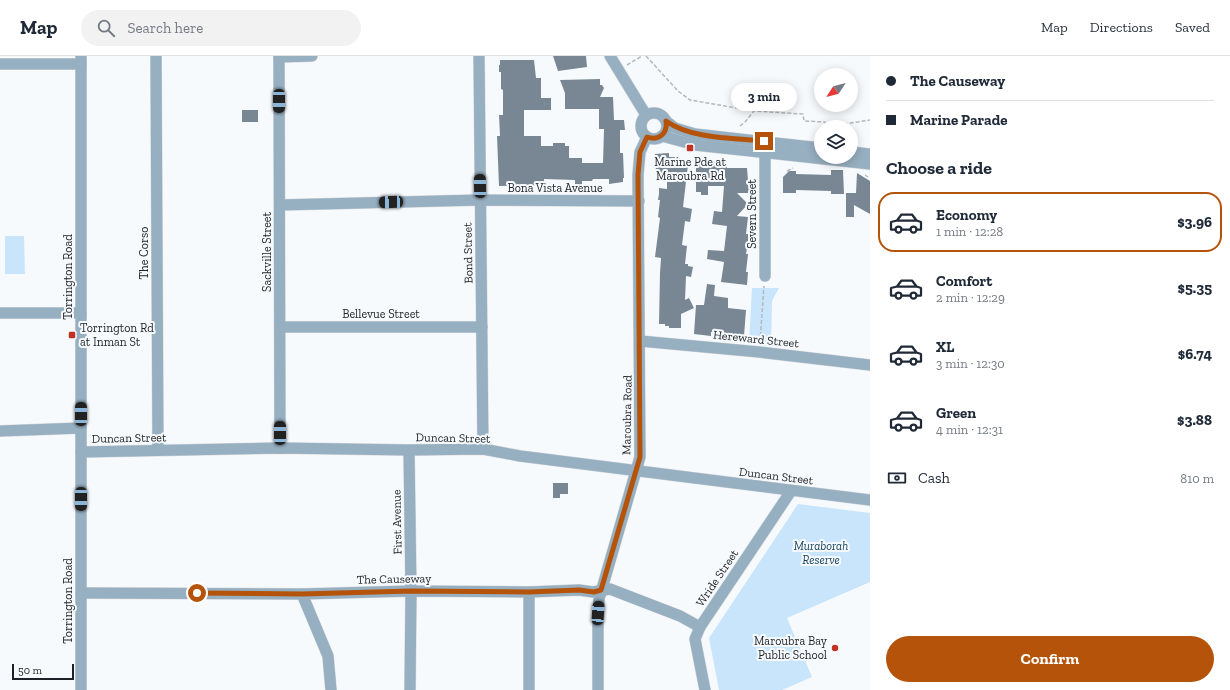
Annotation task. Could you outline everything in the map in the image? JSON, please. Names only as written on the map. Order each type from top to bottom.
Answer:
[{"type":"street","name":"The Corso","points":[[156,56],[158,450]]},
{"type":"street","points":[[279,57],[312,56]]},
{"type":"street","name":"Bond Street","points":[[479,56],[483,449]]},
{"type":"street","points":[[610,56],[646,115]]},
{"type":"street","name":"Sackville Street","points":[[279,57],[280,448]]},
{"type":"street","points":[[0,64],[81,60]]},
{"type":"street","name":"Torrington Road","points":[[81,60],[81,690]]},
{"type":"street","points":[[814,147],[695,134],[675,128],[658,113],[650,113],[646,115],[643,118],[641,126],[641,130],[647,137],[654,139],[662,136],[695,145],[870,164]]},
{"type":"street","points":[[662,136],[666,129],[666,121]]},
{"type":"street","name":"Maroubra Road","points":[[598,690],[599,599],[637,472],[640,457],[640,152],[647,137]]},
{"type":"street","name":"Severn Street","points":[[765,153],[765,276]]},
{"type":"street","points":[[858,153],[870,154]]},
{"type":"street","name":"Bona Vista Avenue","points":[[280,205],[480,200],[639,201]]},
{"type":"street","points":[[0,313],[81,313]]},
{"type":"street","name":"Bellevue Street","points":[[280,327],[482,327]]},
{"type":"street","name":"Hereward Street","points":[[640,341],[759,352],[870,365]]},
{"type":"street","points":[[0,431],[81,428]]},
{"type":"street","name":"Duncan Street","points":[[81,452],[280,448],[409,450],[483,449],[520,456],[637,472],[870,500]]},
{"type":"street","name":"First Avenue","points":[[409,450],[411,591],[410,690]]},
{"type":"street","name":"Wride Street","points":[[705,690],[695,640],[700,627],[791,491]]},
{"type":"street","name":"The Causeway","points":[[81,593],[302,594],[411,591],[529,592],[579,590],[594,592],[610,589],[680,616],[700,627]]},
{"type":"street","points":[[529,592],[529,690]]},
{"type":"street","points":[[302,594],[328,656],[331,690]]},
{"type":"path","points":[[627,65],[642,56]]},
{"type":"path","points":[[646,56],[678,91],[690,100],[754,111],[803,114],[804,121],[814,121]]},
{"type":"path","points":[[740,126],[754,111]]},
{"type":"path","points":[[858,122],[870,120]]},
{"type":"path","points":[[787,171],[793,168]]},
{"type":"path","points":[[759,352],[765,276]]},
{"type":"green space","points":[[5,236],[24,236],[25,274],[5,274]]},
{"type":"green space","points":[[752,288],[779,288],[772,301],[771,346],[749,342]]},
{"type":"green space","name":"Muraborah Reserve","points":[[798,504],[870,513],[870,582],[787,618],[812,677],[782,690],[719,690],[709,638]]},
{"type":"building","points":[[553,56],[586,56],[587,67],[558,71]]},
{"type":"building","points":[[500,60],[534,60],[536,78],[541,78],[541,98],[551,98],[551,110],[524,110],[524,136],[541,136],[541,146],[553,146],[553,143],[565,143],[565,146],[569,146],[569,158],[582,158],[582,163],[603,163],[604,129],[599,129],[599,109],[565,109],[565,93],[560,80],[600,79],[600,85],[604,88],[600,97],[613,97],[614,120],[624,120],[625,130],[620,130],[620,153],[623,153],[623,182],[609,184],[609,179],[593,179],[592,181],[582,181],[582,185],[575,185],[575,180],[544,179],[544,185],[499,186],[497,136],[500,136],[499,115],[503,115],[503,90],[501,89],[501,72],[499,72]]},
{"type":"building","points":[[242,110],[258,110],[258,122],[242,122]]},
{"type":"building","points":[[669,153],[669,157],[679,157],[679,165],[688,165],[683,207],[692,209],[690,222],[685,221],[682,245],[687,246],[685,264],[693,267],[691,277],[686,276],[685,300],[689,298],[694,308],[681,314],[681,328],[669,328],[669,326],[665,326],[665,324],[659,324],[661,258],[655,257],[660,218],[658,217],[660,200],[658,200],[659,188],[667,189],[667,173],[656,173],[655,154]]},
{"type":"building","points":[[697,160],[708,160],[708,162],[727,162],[727,168],[747,168],[749,193],[737,193],[748,204],[737,216],[748,217],[746,234],[749,234],[746,254],[748,254],[746,272],[748,272],[747,285],[721,282],[724,262],[707,259],[708,250],[724,251],[727,226],[712,224],[714,211],[722,212],[724,186],[708,186],[708,195],[701,195],[701,192],[696,192]]},
{"type":"building","points":[[831,170],[843,170],[844,194],[831,194],[831,191],[796,190],[796,193],[783,193],[783,177],[789,171],[796,171],[796,174],[831,175]]},
{"type":"building","points":[[857,173],[870,181],[870,214],[854,205],[854,217],[846,217],[846,193],[856,193]]},
{"type":"building","points":[[707,284],[715,285],[714,296],[728,298],[728,308],[746,310],[744,336],[711,332],[711,336],[694,334],[696,305],[704,305]]},
{"type":"building","points":[[553,483],[568,483],[568,494],[560,494],[560,498],[553,498]]},
{"type":"place","name":"Marine Pde at Maroubra Rd","points":[[690,148]]},
{"type":"place","name":"Torrington Rd at Inman St","points":[[72,335]]},
{"type":"place","name":"Maroubra Bay Public School","points":[[835,648]]},
{"type":"route","points":[[197,593],[302,594],[411,591],[529,592],[579,590],[594,592],[601,590],[637,472],[640,457],[638,175],[640,152],[647,137],[654,139],[662,136],[666,129],[666,121],[675,128],[695,134],[764,141]]}]
